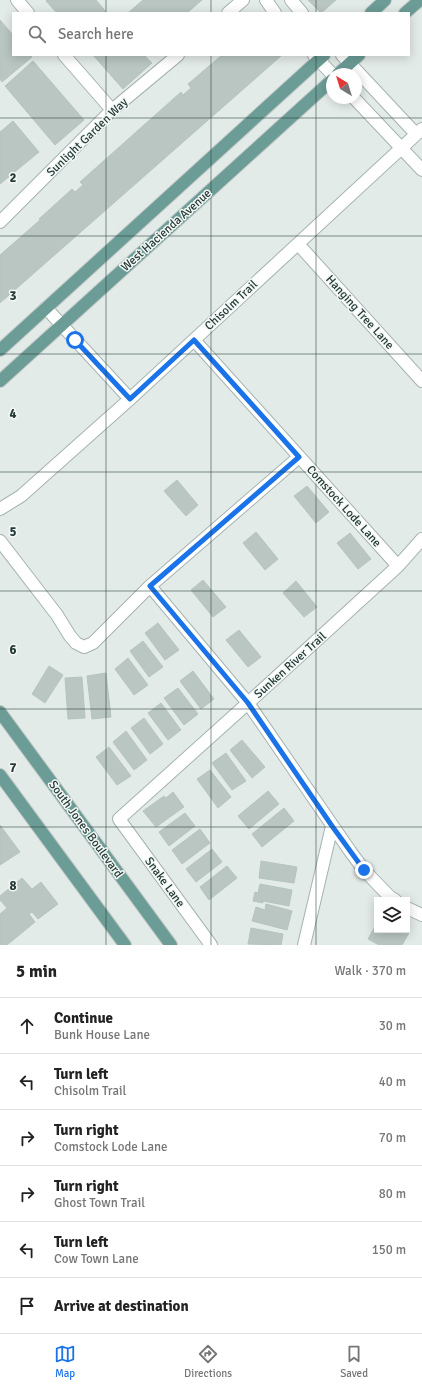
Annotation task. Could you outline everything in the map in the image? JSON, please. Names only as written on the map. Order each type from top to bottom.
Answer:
[{"type":"main road","points":[[372,12],[385,0]]},
{"type":"main road","points":[[406,12],[420,0]]},
{"type":"main road","points":[[341,68],[346,59],[356,56]]},
{"type":"main road","name":"West Hacienda Avenue","points":[[0,350],[319,57]]},
{"type":"main road","name":"West Hacienda Avenue","points":[[0,381],[326,85]]},
{"type":"main road","name":"South Jones Boulevard","points":[[0,712],[172,945]]},
{"type":"main road","points":[[0,775],[125,945]]},
{"type":"street","points":[[17,0],[27,12]]},
{"type":"street","points":[[229,12],[243,0]]},
{"type":"street","points":[[266,0],[274,12]]},
{"type":"street","points":[[291,0],[301,12]]},
{"type":"street","points":[[65,56],[112,110]]},
{"type":"street","name":"Sunlight Garden Way","points":[[0,222],[112,110],[177,56]]},
{"type":"street","points":[[319,57],[327,68]]},
{"type":"street","points":[[346,59],[419,132]]},
{"type":"street","points":[[360,104],[422,170]]},
{"type":"street","name":"Chisolm Trail","points":[[0,508],[20,496],[130,399],[419,132]]},
{"type":"street","name":"Hanging Tree Lane","points":[[298,244],[422,381]]},
{"type":"street","points":[[46,308],[130,399]]},
{"type":"street","name":"Comstock Lode Lane","points":[[194,340],[398,566]]},
{"type":"street","points":[[0,541],[57,615],[70,636],[76,643],[84,648],[94,643],[150,586],[299,457]]},
{"type":"street","name":"Sunken River Trail","points":[[119,819],[398,566],[422,539]]},
{"type":"street","points":[[150,586],[248,703],[364,870],[390,897]]},
{"type":"street","name":"Snake Lane","points":[[119,819],[211,945]]},
{"type":"street","points":[[304,945],[332,826]]},
{"type":"street","points":[[410,909],[422,915]]},
{"type":"building","points":[[96,0],[106,12],[56,12],[46,1]]},
{"type":"building","points":[[143,0],[202,0],[188,12],[129,12]]},
{"type":"building","points":[[308,0],[336,0],[322,12],[320,12]]},
{"type":"building","points":[[0,20],[12,34],[12,56],[32,57],[2,82],[0,79]]},
{"type":"building","points":[[94,56],[145,56],[152,63],[123,89]]},
{"type":"building","points":[[221,56],[281,56],[0,303],[0,255],[40,220],[39,219],[72,189],[75,192],[83,185],[80,182],[181,92],[183,95],[191,88],[188,84]]},
{"type":"building","points":[[33,61],[84,120],[55,145],[5,86]]},
{"type":"building","points":[[13,121],[39,152],[0,184],[0,132]]},
{"type":"building","points":[[177,480],[198,505],[186,516],[164,491]]},
{"type":"building","points":[[307,486],[329,512],[316,523],[294,496]]},
{"type":"building","points":[[256,532],[278,559],[265,570],[243,543]]},
{"type":"building","points":[[350,533],[371,559],[358,569],[337,543]]},
{"type":"building","points":[[203,580],[226,607],[213,617],[191,590]]},
{"type":"building","points":[[296,581],[317,607],[304,617],[283,593]]},
{"type":"building","points":[[158,623],[179,650],[165,660],[145,633]]},
{"type":"building","points":[[239,630],[261,657],[248,667],[226,640]]},
{"type":"building","points":[[143,641],[163,667],[149,677],[130,651]]},
{"type":"building","points":[[128,658],[148,685],[134,695],[115,669]]},
{"type":"building","points":[[49,666],[63,675],[45,703],[32,694]]},
{"type":"building","points":[[193,671],[214,699],[201,709],[180,681]]},
{"type":"building","points":[[106,673],[111,717],[92,719],[87,676]]},
{"type":"building","points":[[82,677],[85,718],[68,719],[65,678]]},
{"type":"building","points":[[178,688],[198,714],[184,725],[164,698]]},
{"type":"building","points":[[161,703],[181,730],[168,740],[148,713]]},
{"type":"building","points":[[144,718],[163,744],[150,754],[131,728]]},
{"type":"building","points":[[126,731],[147,760],[134,770],[113,742]]},
{"type":"building","points":[[242,740],[265,767],[252,778],[230,750]]},
{"type":"building","points":[[109,747],[131,776],[117,785],[96,757]]},
{"type":"building","points":[[226,753],[246,781],[232,790],[212,763]]},
{"type":"building","points":[[210,770],[231,797],[218,808],[197,779]]},
{"type":"building","points":[[268,791],[279,804],[249,829],[238,816]]},
{"type":"building","points":[[173,792],[184,807],[156,827],[143,811],[164,796],[166,798]]},
{"type":"building","points":[[284,808],[294,821],[262,847],[252,834]]},
{"type":"building","points":[[185,813],[195,826],[169,846],[159,832]]},
{"type":"building","points":[[0,825],[20,852],[0,865]]},
{"type":"building","points":[[200,829],[210,843],[182,864],[172,850]]},
{"type":"building","points":[[212,849],[222,862],[196,882],[186,869]]},
{"type":"building","points":[[261,861],[297,867],[294,883],[259,878]]},
{"type":"building","points":[[227,866],[237,878],[209,900],[200,887]]},
{"type":"building","points":[[22,878],[32,889],[41,882],[58,904],[38,919],[32,912],[29,914],[35,922],[7,945],[0,945],[0,914],[7,908],[0,900],[0,896]]},
{"type":"building","points":[[260,884],[292,890],[289,906],[263,901],[263,903],[253,901],[255,892],[258,893]]},
{"type":"building","points":[[266,904],[292,911],[287,930],[252,921],[256,907],[265,910]]},
{"type":"building","points":[[251,928],[283,934],[281,945],[248,944]]},
{"type":"building","points":[[374,928],[374,933],[409,933],[402,945],[379,945],[368,939]]},
{"type":"route","points":[[75,340],[130,399],[194,340],[299,457],[150,586],[248,703],[364,870]]}]
